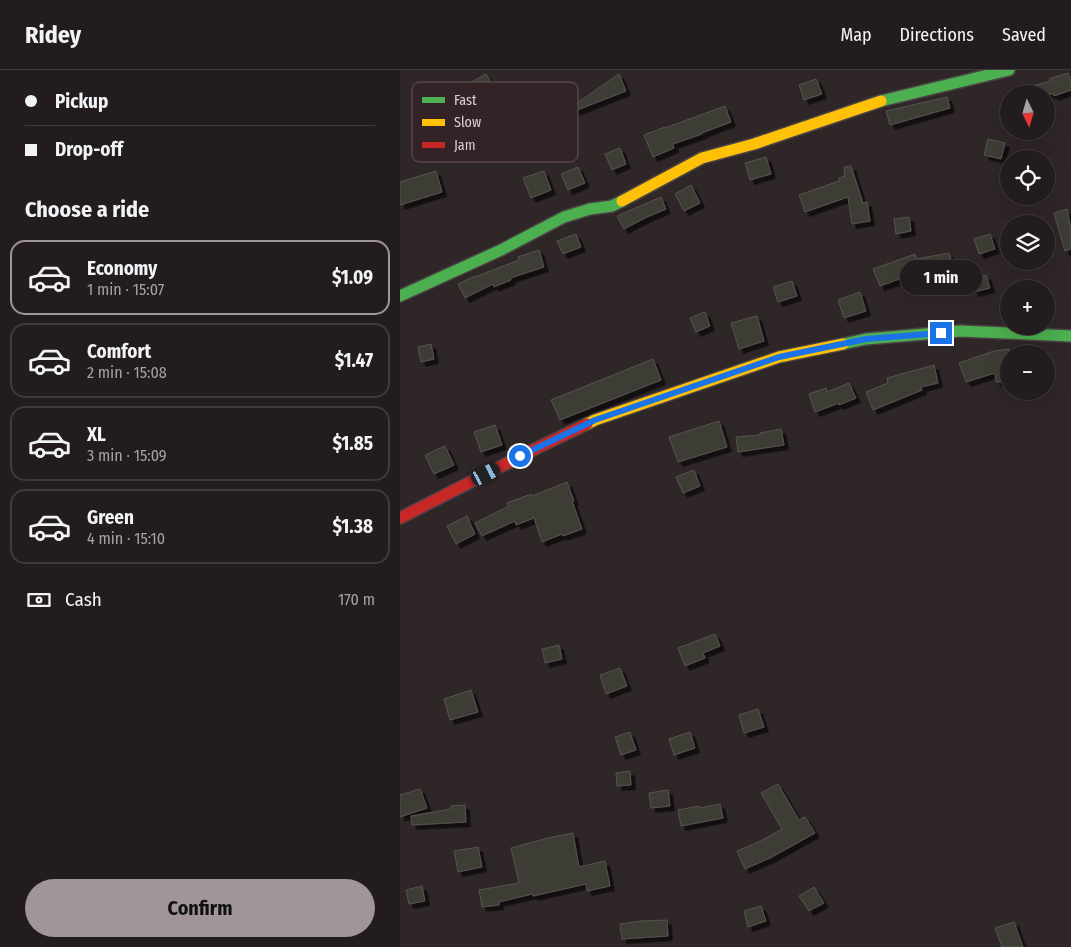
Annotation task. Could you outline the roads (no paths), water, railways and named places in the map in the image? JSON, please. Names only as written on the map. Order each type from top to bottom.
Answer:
[{"type":"street","points":[[400,296],[501,250],[564,217],[590,209],[612,206],[702,158],[754,144],[877,102],[1009,70]]},
{"type":"street","points":[[400,518],[595,420],[779,357],[866,339],[951,332],[1071,336]]}]
